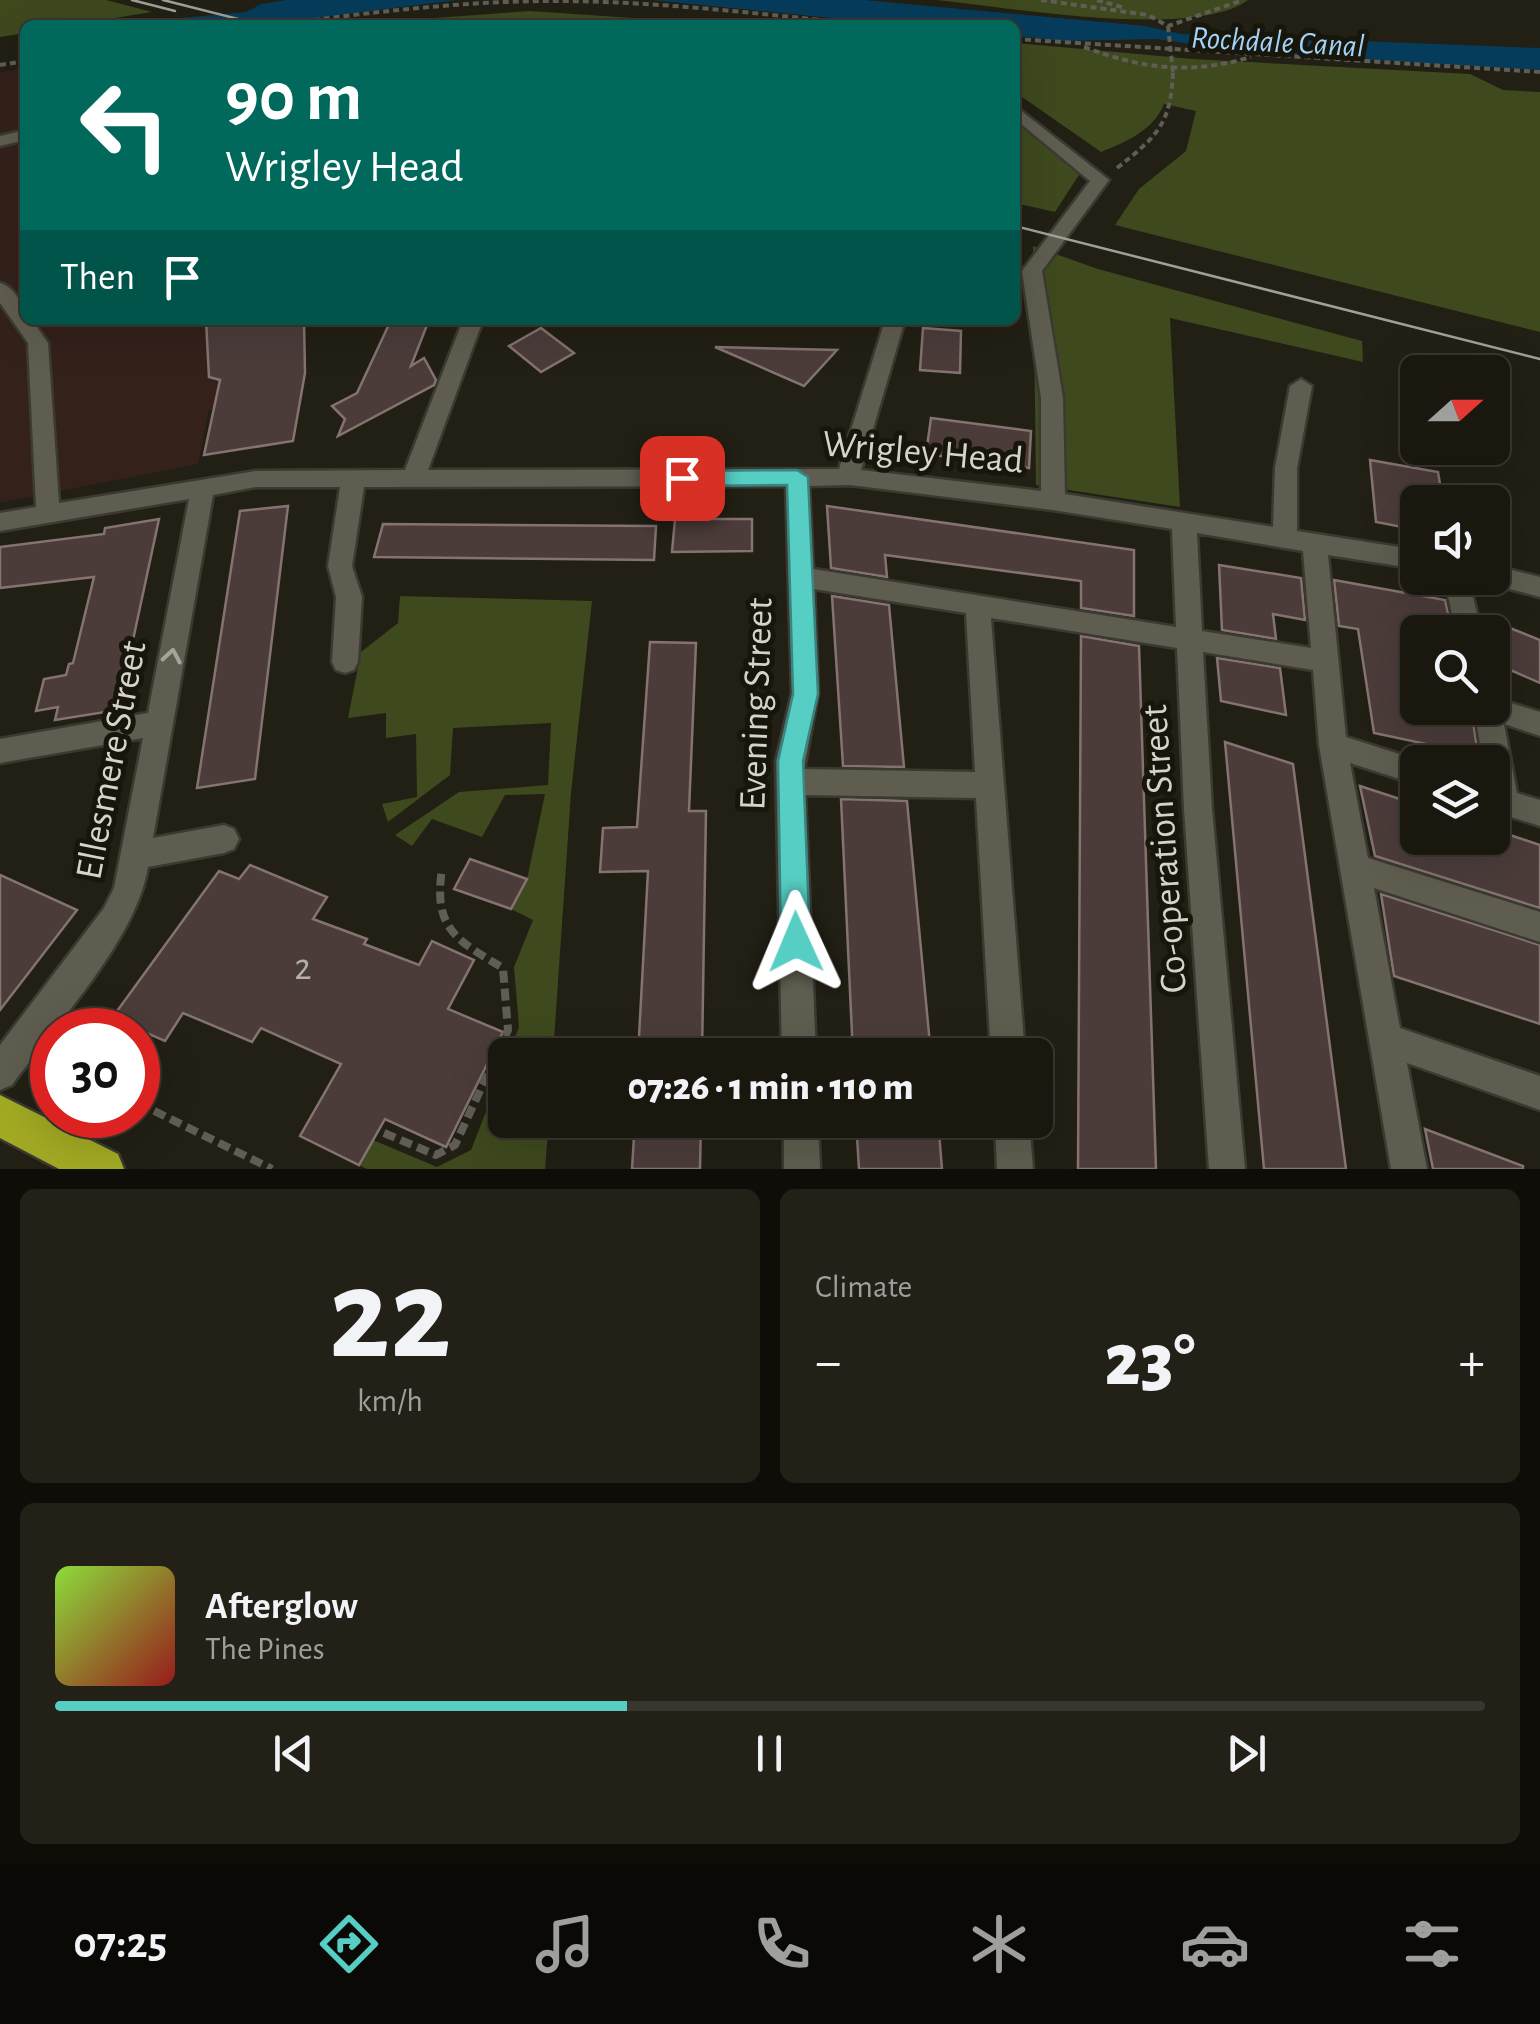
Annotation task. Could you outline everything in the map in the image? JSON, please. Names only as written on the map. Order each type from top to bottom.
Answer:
[{"type":"highway","points":[[0,1116],[104,1169]]},
{"type":"street","points":[[1020,115],[1100,180],[1032,271],[1052,398],[1053,501]]},
{"type":"street","points":[[0,289],[20,317]]},
{"type":"street","points":[[25,325],[38,343],[48,514]]},
{"type":"street","points":[[413,480],[472,325]]},
{"type":"street","points":[[850,477],[850,462],[893,325]]},
{"type":"street","points":[[1301,386],[1286,468],[1324,660],[1333,745],[1408,1169]]},
{"type":"street","name":"Evening Street","points":[[797,477],[805,694],[790,761],[790,782],[798,1038]]},
{"type":"street","name":"Wrigley Head","points":[[0,522],[256,479],[850,477],[1053,501],[1400,557]]},
{"type":"street","points":[[345,662],[349,597],[340,566],[345,513],[354,480]]},
{"type":"street","name":"Ellesmere Street","points":[[0,1072],[115,919],[129,892],[203,486]]},
{"type":"street","name":"Co-operation Street","points":[[1184,522],[1188,639],[1227,1169]]},
{"type":"street","points":[[802,578],[1324,660]]},
{"type":"street","points":[[1510,580],[1540,586]]},
{"type":"street","points":[[978,608],[1007,1038]]},
{"type":"street","points":[[1510,714],[1540,724]]},
{"type":"street","points":[[0,750],[159,723]]},
{"type":"street","points":[[1333,745],[1400,767]]},
{"type":"street","points":[[790,782],[990,785]]},
{"type":"street","points":[[1510,804],[1540,813]]},
{"type":"street","points":[[135,855],[224,838]]},
{"type":"street","points":[[1356,868],[1540,927]]},
{"type":"street","points":[[1385,1039],[1540,1094]]},
{"type":"street","points":[[801,1138],[802,1169]]},
{"type":"street","points":[[1013,1138],[1016,1169]]},
{"type":"path","points":[[1041,0],[1148,16]]},
{"type":"path","points":[[1097,0],[1168,26],[1243,0]]},
{"type":"path","points":[[319,20],[428,8],[550,1],[633,3],[818,20]]},
{"type":"path","points":[[1100,180],[1159,134],[1172,100],[1168,26]]},
{"type":"path","points":[[1020,39],[1540,72]]},
{"type":"path","points":[[1074,44],[1173,72],[1206,72],[1257,55]]},
{"type":"path","points":[[384,1133],[436,1155],[455,1145],[508,1030],[504,968],[444,928],[436,900],[442,869]]},
{"type":"path","points":[[160,1113],[272,1169]]},
{"type":"shaded area","points":[[20,69],[20,325],[304,325],[301,398],[209,410],[198,464],[0,503],[0,72]]},
{"type":"green space","points":[[0,0],[106,0],[152,12],[103,20],[20,20],[20,34],[0,37]]},
{"type":"green space","points":[[936,0],[1248,0],[1222,12],[1144,19],[1052,14]]},
{"type":"green space","points":[[530,11],[648,19],[647,20],[407,20]]},
{"type":"green space","points":[[1020,43],[1193,59],[1470,74],[1503,90],[1540,92],[1540,332],[1115,225],[1139,189],[1186,151],[1196,111],[1164,104],[1146,128],[1101,152],[1020,95]]},
{"type":"green space","points":[[1020,124],[1053,147],[1079,175],[1055,212],[1020,204]]},
{"type":"green space","points":[[1033,246],[1098,269],[1362,341],[1363,362],[1170,318],[1180,507],[1036,485]]},
{"type":"green space","points":[[400,596],[592,601],[571,793],[554,1038],[515,1038],[519,1027],[514,967],[533,920],[511,909],[527,879],[545,794],[505,795],[482,837],[432,819],[412,846],[395,835],[459,792],[548,785],[551,723],[453,728],[450,775],[388,822],[382,804],[417,797],[416,734],[386,738],[386,713],[348,718],[361,652],[398,623]]},
{"type":"green space","points":[[488,1106],[488,1138],[548,1138],[545,1169],[367,1169],[359,1165],[373,1140],[437,1167],[471,1150]]},
{"type":"water","points":[[286,0],[458,0],[299,20],[157,20],[246,12],[261,4]]},
{"type":"water","name":"Rochdale Canal","points":[[652,0],[864,0],[1145,26],[1181,34],[1540,48],[1540,70],[1245,52],[1157,39],[1063,41],[1020,37],[1020,20],[852,20]]},
{"type":"building","points":[[206,325],[304,325],[305,373],[293,441],[204,455],[220,380],[209,377]]},
{"type":"building","points":[[389,325],[427,325],[411,366],[424,358],[436,380],[434,385],[338,436],[345,419],[332,406],[357,393]]},
{"type":"building","points":[[541,328],[574,353],[541,372],[509,346]]},
{"type":"building","points":[[923,328],[961,331],[960,373],[920,370]]},
{"type":"building","points":[[715,347],[837,350],[804,386]]},
{"type":"building","points":[[931,418],[1031,431],[1029,468],[926,454]]},
{"type":"building","points":[[1370,460],[1438,472],[1440,485],[1400,485],[1400,527],[1376,522]]},
{"type":"building","points":[[288,506],[255,779],[197,788],[240,511]]},
{"type":"building","points":[[827,506],[1134,550],[1134,616],[1081,608],[1081,581],[885,555],[887,577],[831,568]]},
{"type":"building","points":[[159,519],[118,710],[55,720],[58,707],[36,711],[44,679],[66,675],[73,663],[94,577],[0,588],[0,547],[104,534],[105,528]]},
{"type":"building","points":[[675,519],[752,519],[752,551],[672,552]]},
{"type":"building","points":[[383,524],[656,526],[654,560],[374,557]]},
{"type":"building","points":[[1219,565],[1301,578],[1305,620],[1273,614],[1276,639],[1222,630]]},
{"type":"building","points":[[1334,580],[1400,592],[1400,595],[1445,600],[1448,615],[1400,615],[1400,725],[1474,725],[1477,745],[1431,745],[1374,733],[1358,629],[1339,626]]},
{"type":"building","points":[[832,596],[889,605],[904,767],[843,766]]},
{"type":"building","points":[[1510,628],[1540,640],[1540,683],[1510,670]]},
{"type":"building","points":[[1081,636],[1139,646],[1156,1169],[1078,1169]]},
{"type":"building","points":[[650,642],[696,643],[689,811],[706,811],[702,1038],[639,1038],[648,871],[600,872],[603,828],[637,827]]},
{"type":"building","points":[[1217,658],[1280,668],[1286,715],[1221,701]]},
{"type":"building","points":[[1225,742],[1293,764],[1346,1169],[1264,1169]]},
{"type":"building","points":[[1360,786],[1400,799],[1400,855],[1510,855],[1510,835],[1540,845],[1540,908],[1375,856]]},
{"type":"building","points":[[841,799],[907,801],[929,1038],[852,1038]]},
{"type":"building","points":[[470,859],[527,879],[511,909],[454,889]]},
{"type":"building","points":[[250,865],[327,897],[313,919],[367,939],[364,944],[419,965],[432,941],[474,960],[448,1009],[503,1032],[500,1038],[488,1038],[488,1062],[446,1147],[385,1119],[359,1165],[300,1136],[341,1064],[261,1028],[252,1042],[183,1013],[165,1041],[160,1039],[160,1008],[119,1008],[219,871],[239,879]]},
{"type":"building","points":[[0,875],[77,910],[0,1010]]},
{"type":"building","points":[[1381,894],[1540,945],[1540,1024],[1394,976]]},
{"type":"building","points":[[1425,1129],[1523,1166],[1523,1169],[1433,1169]]},
{"type":"building","points":[[634,1138],[701,1138],[700,1169],[632,1169]]},
{"type":"building","points":[[857,1138],[939,1138],[942,1169],[859,1169]]},
{"type":"tram line","points":[[132,0],[175,11]]},
{"type":"tram line","points":[[163,0],[242,20]]},
{"type":"tram line","points":[[1020,227],[1540,359]]},
{"type":"route","points":[[682,478],[797,477],[805,694],[790,761],[796,942]]}]
